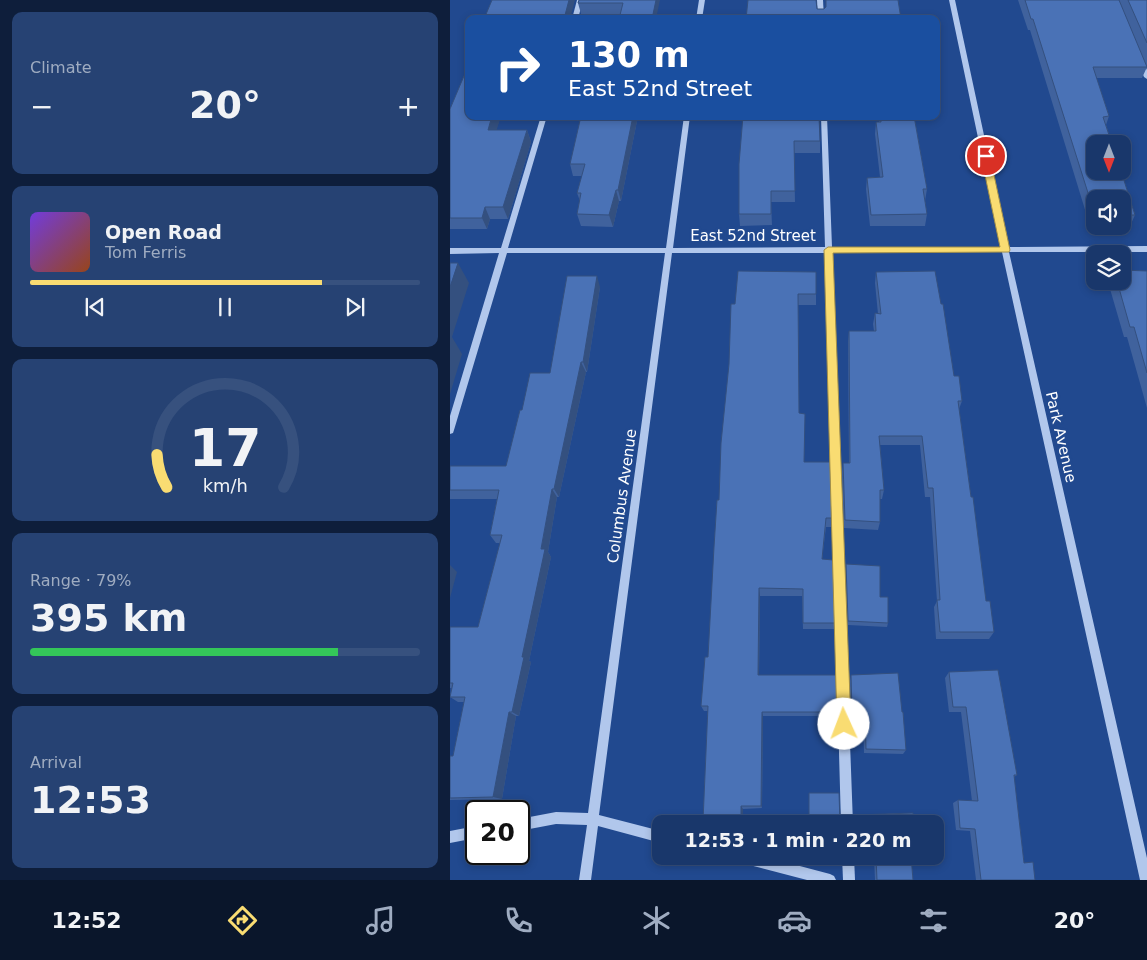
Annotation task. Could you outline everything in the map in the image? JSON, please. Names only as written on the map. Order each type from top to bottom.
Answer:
[{"type":"street","points":[[576,15],[580,0]]},
{"type":"street","points":[[700,15],[702,0]]},
{"type":"street","points":[[820,0],[821,15]]},
{"type":"street","name":"Park Avenue","points":[[952,0],[1146,880]]},
{"type":"street","points":[[1136,51],[1147,77]]},
{"type":"street","points":[[450,430],[543,120]]},
{"type":"street","name":"Columbus Avenue","points":[[585,880],[685,120]]},
{"type":"street","points":[[824,120],[847,815]]},
{"type":"street","name":"East 52nd Street","points":[[450,250],[1147,249]]},
{"type":"street","points":[[530,823],[556,818],[593,819],[652,835]]},
{"type":"street","points":[[450,837],[465,834]]},
{"type":"street","points":[[772,865],[830,880]]},
{"type":"street","points":[[848,865],[849,880]]},
{"type":"building","points":[[492,0],[569,0],[565,15],[486,15]]},
{"type":"building","points":[[579,0],[656,0],[653,15],[620,15],[623,3],[578,3]]},
{"type":"building","points":[[748,0],[816,0],[817,9],[824,9],[826,7],[826,0],[898,0],[900,15],[746,15]]},
{"type":"building","points":[[1025,0],[1119,0],[1147,67],[1093,67],[1109,116],[1103,117],[1109,135],[1086,135],[1086,180],[1124,180],[1127,190],[1087,190],[1033,19],[1031,19]]},
{"type":"building","points":[[1128,0],[1147,0],[1147,43]]},
{"type":"building","points":[[465,73],[465,120],[491,120],[488,130],[527,130],[503,207],[485,207],[482,218],[450,218],[450,109]]},
{"type":"building","points":[[580,120],[632,120],[618,190],[616,190],[609,215],[577,214],[581,193],[577,193],[585,164],[570,164]]},
{"type":"building","points":[[743,120],[819,120],[820,141],[794,141],[795,191],[771,191],[771,214],[739,214],[739,164]]},
{"type":"building","points":[[881,120],[915,120],[927,189],[923,189],[927,214],[871,215],[867,178],[883,177],[876,122],[881,122]]},
{"type":"building","points":[[1131,202],[1135,215],[1131,215]]},
{"type":"building","points":[[450,263],[458,263],[450,287]]},
{"type":"building","points":[[1131,270],[1147,271],[1147,373],[1134,327],[1130,327],[1120,290],[1131,290]]},
{"type":"building","points":[[738,271],[816,272],[816,294],[798,294],[799,413],[805,414],[804,462],[830,462],[832,518],[826,518],[822,559],[833,560],[835,623],[803,623],[803,589],[759,588],[758,675],[836,675],[837,712],[762,712],[761,806],[741,806],[741,815],[703,815],[708,706],[701,706],[705,657],[708,657],[721,443],[729,364],[731,304],[735,304]]},
{"type":"building","points":[[935,271],[941,304],[943,304],[954,376],[959,376],[962,401],[958,401],[971,497],[973,497],[986,601],[990,601],[994,632],[940,632],[937,600],[940,600],[933,488],[928,488],[922,436],[879,436],[884,490],[880,490],[880,522],[845,520],[843,463],[850,463],[849,331],[876,331],[875,313],[881,314],[876,272]]},
{"type":"building","points":[[567,276],[597,276],[583,362],[581,362],[554,489],[552,489],[541,549],[545,549],[512,712],[509,712],[493,797],[450,798],[450,756],[453,756],[465,697],[450,697],[453,683],[450,683],[450,627],[478,627],[502,535],[490,535],[499,490],[450,490],[450,466],[506,466],[530,373],[550,373]]},
{"type":"building","points":[[846,564],[880,566],[880,597],[888,597],[888,623],[848,621]]},
{"type":"building","points":[[998,670],[1017,775],[1014,775],[1024,863],[1033,862],[1035,880],[981,880],[975,829],[960,828],[958,800],[978,801],[966,707],[953,707],[949,672]]},
{"type":"building","points":[[898,673],[906,750],[866,749],[865,711],[852,711],[851,675]]},
{"type":"building","points":[[809,793],[839,793],[840,815],[809,815]]},
{"type":"building","points":[[913,813],[913,815],[856,815]]},
{"type":"building","points":[[876,865],[912,865],[913,880],[877,880]]},
{"type":"route","points":[[844,724],[828,250],[1006,250],[986,156]]}]
